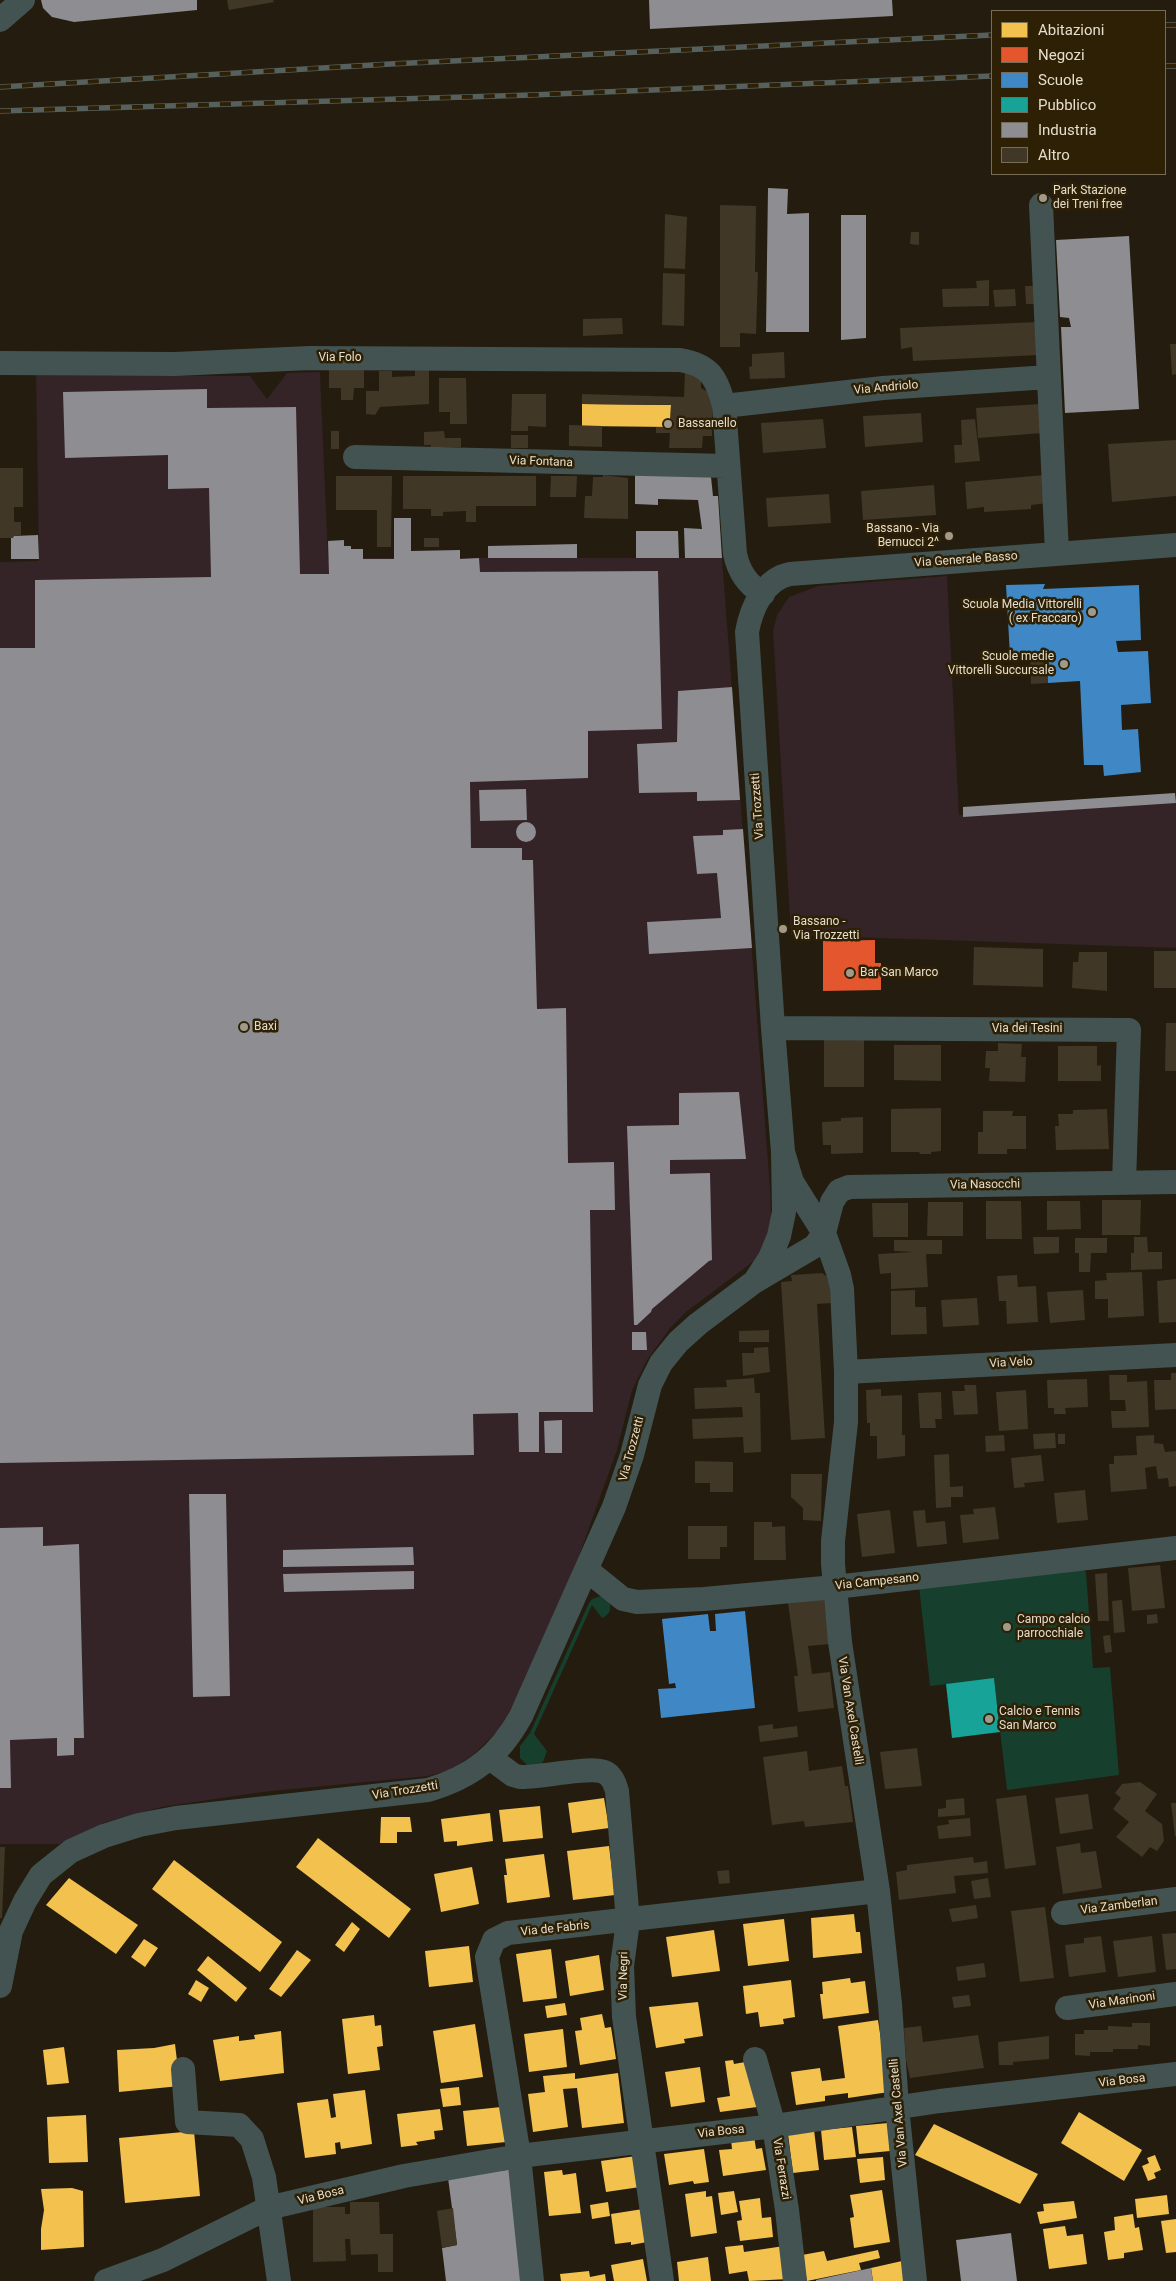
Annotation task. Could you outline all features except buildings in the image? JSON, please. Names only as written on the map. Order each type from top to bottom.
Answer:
[{"type":"street","points":[[0,20],[14,10],[23,0]]},
{"type":"street","points":[[1041,205],[1057,553]]},
{"type":"street","name":"Via Folo","points":[[0,363],[175,364],[310,358],[680,360],[693,362],[705,368],[714,378],[724,406]]},
{"type":"street","name":"Via Andriolo","points":[[724,406],[883,388],[1049,377]]},
{"type":"street","points":[[724,406],[727,466],[738,566],[748,582],[763,594]]},
{"type":"street","name":"Via Fontana","points":[[355,457],[727,466]]},
{"type":"street","name":"Via Generale Basso","points":[[763,594],[775,581],[790,574],[1176,544]]},
{"type":"street","name":"Via Trozzetti","points":[[754,1282],[770,1258],[779,1236],[784,1212],[783,1152],[773,1028],[748,632],[749,621],[763,594]]},
{"type":"street","name":"Via dei Tesini","points":[[773,1028],[1129,1030],[1124,1183]]},
{"type":"street","name":"Via Van Axel Castelli","points":[[783,1152],[792,1182],[824,1233],[842,1289],[846,1372],[844,1446],[833,1541],[835,1587],[840,1642],[878,1892],[890,2004],[897,2107],[916,2281]]},
{"type":"street","name":"Via Nasocchi","points":[[824,1233],[834,1196],[838,1191],[849,1187],[1176,1182]]},
{"type":"street","name":"Via Trozzetti","points":[[0,1986],[11,1931],[25,1901],[41,1875],[72,1852],[104,1836],[139,1825],[176,1818],[428,1790],[462,1778],[490,1758],[512,1732],[521,1716],[587,1570],[614,1507],[632,1455],[650,1385],[661,1363],[678,1342],[698,1324],[754,1282],[815,1246],[824,1233]]},
{"type":"street","name":"Via Velo","points":[[846,1372],[1176,1355]]},
{"type":"street","name":"Via Campesano","points":[[587,1570],[623,1598],[637,1602],[704,1599],[835,1587],[1176,1548]]},
{"type":"street","points":[[490,1758],[513,1776],[598,1770],[609,1775],[617,1791],[628,1921],[878,1892]]},
{"type":"street","name":"Via Zamberlan","points":[[1063,1913],[1176,1899]]},
{"type":"street","name":"Via Negri","points":[[628,1921],[622,1966],[624,2017],[662,2281]]},
{"type":"street","name":"Via de Fabris","points":[[532,2281],[519,2156],[487,1957],[489,1948],[494,1940],[508,1933],[628,1921]]},
{"type":"street","name":"Via Marinoni","points":[[1067,2008],[1176,1994]]},
{"type":"street","name":"Via Ferrazzi","points":[[754,2060],[774,2126],[787,2210],[795,2281]]},
{"type":"street","points":[[182,2070],[187,2122],[239,2125],[252,2139],[264,2177],[279,2281]]},
{"type":"street","name":"Via Bosa","points":[[106,2281],[162,2260],[268,2208],[404,2176],[519,2156],[774,2126],[897,2107],[1176,2074]]},
{"type":"shaded area","name":"Baxi","points":[[320,372],[328,558],[722,558],[770,1188],[771,1218],[769,1230],[761,1251],[754,1261],[686,1312],[671,1327],[647,1360],[632,1390],[617,1450],[575,1567],[517,1698],[499,1730],[473,1755],[450,1770],[429,1776],[262,1792],[162,1807],[106,1822],[59,1844],[0,1844],[0,562],[39,561],[36,375],[250,376],[267,399],[287,373]]},
{"type":"shaded area","points":[[947,576],[959,815],[1176,799],[1176,948],[791,935],[773,631],[777,615],[789,597],[818,586]]},
{"type":"green space","points":[[1079,1567],[1086,1572],[1093,1668],[1110,1667],[1119,1775],[1007,1790],[994,1679],[930,1686],[919,1586]]},
{"type":"green space","points":[[601,1596],[609,1601],[610,1611],[602,1618],[592,1605],[534,1734],[547,1751],[543,1762],[538,1766],[528,1766],[520,1758],[520,1746],[530,1733],[589,1603],[592,1599]]},
{"type":"railway","points":[[1166,25],[1176,25]]},
{"type":"railway","points":[[0,87],[390,64],[991,35]]},
{"type":"railway","points":[[1166,66],[1176,66]]},
{"type":"railway","points":[[0,111],[531,95],[991,76]]},
{"type":"place","name":"Park Stazione dei Treni free","points":[[1043,198]]},
{"type":"place","name":"Bassanello","points":[[668,424]]},
{"type":"place","name":"Bassano - Via Bernucci 2^","points":[[949,536]]},
{"type":"place","name":"Scuola Media Vittorelli ( ex Fraccaro)","points":[[1092,612]]},
{"type":"place","name":"Scuole medie Vittorelli Succursale","points":[[1064,664]]},
{"type":"place","name":"Bassano - Via Trozzetti","points":[[783,929]]},
{"type":"place","name":"Bar San Marco","points":[[850,973]]},
{"type":"place","name":"Baxi","points":[[244,1027]]},
{"type":"place","name":"Campo calcio parrocchiale","points":[[1007,1627]]},
{"type":"place","name":"Calcio e Tennis San Marco","points":[[989,1719]]}]
